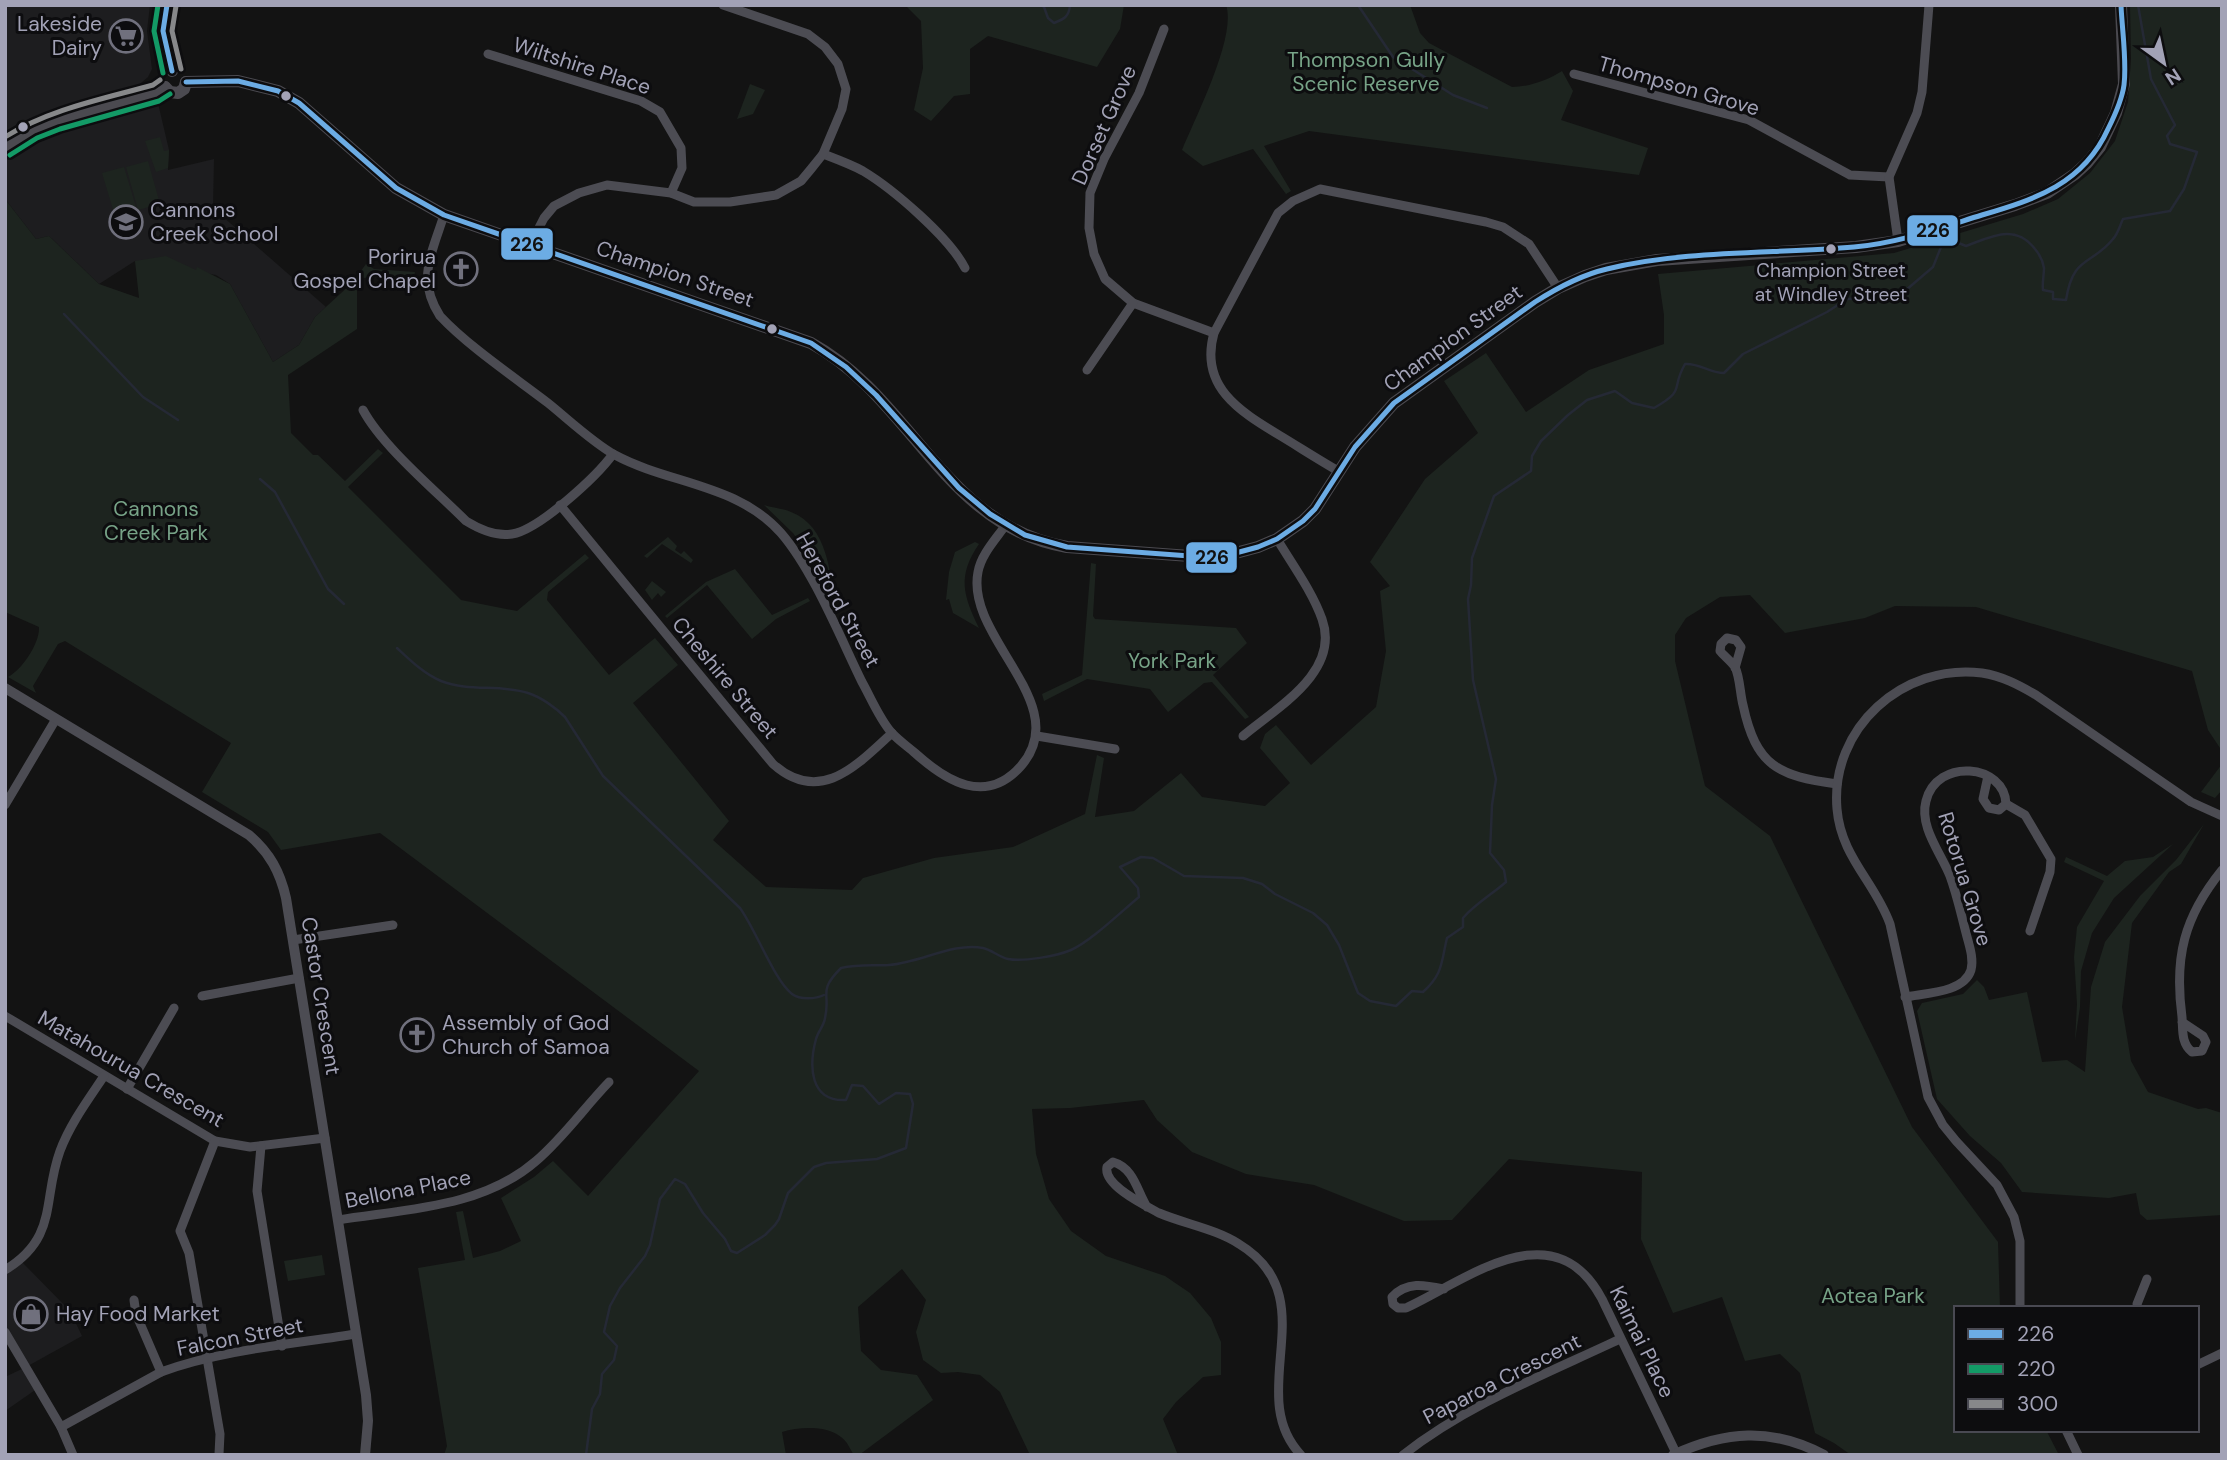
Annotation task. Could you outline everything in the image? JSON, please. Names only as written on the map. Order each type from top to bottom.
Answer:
[{"type":"main road","points":[[167,5],[163,31],[172,71]]},
{"type":"main road","name":"Champion Street","points":[[186,82],[239,81],[278,91],[299,103],[396,188],[444,215],[783,331],[829,352],[872,389],[969,499],[1005,526],[1038,541],[1058,546],[1194,558],[1228,556],[1277,539],[1303,521],[1315,509],[1355,447],[1394,403],[1558,288],[1606,269],[1628,264],[1856,247],[1898,241],[2032,200],[2061,184],[2087,163],[2109,131],[2124,84],[2121,5]]},
{"type":"main road","points":[[172,71],[181,73],[186,82],[184,89],[178,93],[170,92],[165,87],[164,80],[172,71]]},
{"type":"main road","points":[[5,148],[33,130],[157,93],[165,87]]},
{"type":"street","points":[[530,245],[544,218],[554,206],[579,193],[607,185],[671,193],[694,202],[730,202],[776,195],[801,181],[823,154],[842,109],[846,89],[838,64],[825,47],[808,34],[723,5]]},
{"type":"street","points":[[1898,241],[1889,177],[1917,113],[1922,92],[1929,5]]},
{"type":"street","name":"Dorset Grove","points":[[1164,29],[1139,93],[1104,159],[1090,193],[1090,228],[1094,254],[1105,279],[1133,303],[1214,333]]},
{"type":"street","name":"Wiltshire Place","points":[[488,54],[641,101],[660,112],[681,148],[682,168],[671,193]]},
{"type":"street","name":"Thompson Grove","points":[[1574,74],[1749,120],[1850,175],[1889,177]]},
{"type":"street","points":[[823,154],[860,170],[881,183],[902,200],[958,256],[965,268]]},
{"type":"street","points":[[1340,472],[1247,415],[1220,387],[1212,369],[1210,348],[1214,333],[1278,213],[1293,201],[1320,189],[1486,222],[1503,227],[1528,244],[1558,288]]},
{"type":"street","name":"Hereford Street","points":[[444,215],[428,263],[426,278],[430,298],[440,316],[613,454],[740,500],[780,532],[801,561],[873,702],[892,733],[946,778],[977,787],[994,784],[1019,768],[1032,752],[1037,736]]},
{"type":"street","points":[[1087,370],[1133,303]]},
{"type":"street","points":[[363,411],[370,424],[388,444],[466,521],[480,530],[494,533],[513,534],[533,525],[592,478],[613,454]]},
{"type":"street","name":"Cheshire Street","points":[[560,505],[764,754],[784,774],[798,781],[833,779],[853,769],[892,733]]},
{"type":"street","points":[[1005,526],[978,570],[977,594],[987,620],[1031,703],[1037,736],[1115,749]]},
{"type":"street","points":[[1243,736],[1305,682],[1319,664],[1325,646],[1321,617],[1277,539]]},
{"type":"street","points":[[1735,668],[1750,733],[1764,756],[1795,777],[1837,784]]},
{"type":"street","points":[[2020,1306],[2020,1241],[2014,1217],[1997,1185],[1956,1141],[1934,1109],[1924,1082],[1886,914],[1855,864],[1843,837],[1837,807],[1837,784],[1845,753],[1853,736],[1875,707],[1895,692],[1933,676],[1964,672],[1983,673],[2018,684],[2191,802],[2222,816]]},
{"type":"street","name":"Castor Crescent","points":[[5,688],[258,842],[268,853],[282,881],[367,1408],[368,1437],[365,1455]]},
{"type":"street","points":[[5,805],[56,719]]},
{"type":"street","name":"Rotorua Grove","points":[[1905,997],[1958,985],[1969,974],[1971,954],[1955,892],[1927,827],[1924,810],[1929,792],[1945,776],[1961,770],[1987,776],[2003,791],[2006,804],[2025,815],[2051,859],[2050,872],[2030,931]]},
{"type":"street","name":"Rotorua Grove","points":[[1987,776],[1983,792],[1985,803],[1994,810],[2000,810],[2006,804]]},
{"type":"street","points":[[2182,1022],[2177,977],[2181,947],[2197,906],[2222,870]]},
{"type":"street","points":[[293,940],[393,925]]},
{"type":"street","points":[[202,996],[299,978]]},
{"type":"street","points":[[127,1089],[174,1008]]},
{"type":"street","name":"Matahourua Crescent","points":[[5,1016],[215,1141],[240,1146],[261,1146],[325,1138]]},
{"type":"street","points":[[5,1270],[34,1246],[41,1233],[50,1207],[59,1154],[66,1135],[104,1076]]},
{"type":"street","name":"Bellona Place","points":[[338,1220],[454,1201],[506,1182],[545,1153],[609,1082]]},
{"type":"street","points":[[215,1141],[180,1231],[187,1246],[220,1434],[219,1454]]},
{"type":"street","points":[[261,1146],[257,1191],[282,1346]]},
{"type":"street","points":[[1147,1207],[1138,1193],[1132,1175],[1121,1164],[1113,1162],[1107,1167],[1105,1173],[1108,1180],[1147,1207],[1238,1243],[1261,1261],[1270,1275],[1277,1289],[1283,1321],[1279,1410],[1286,1432],[1301,1455]]},
{"type":"street","name":"Kaimai Place","points":[[1444,1289],[1411,1285],[1392,1297],[1393,1304],[1398,1308],[1406,1308],[1444,1289],[1502,1260],[1517,1256],[1534,1253],[1569,1262],[1589,1278],[1602,1299],[1674,1454]]},
{"type":"street","points":[[2138,1306],[2147,1279]]},
{"type":"street","points":[[134,1300],[136,1314],[161,1372]]},
{"type":"street","points":[[5,1332],[61,1427],[73,1455]]},
{"type":"street","name":"Falcon Street","points":[[61,1427],[161,1372],[206,1358],[356,1334]]},
{"type":"street","name":"Paparoa Crescent","points":[[1403,1455],[1443,1425],[1474,1408],[1620,1339]]},
{"type":"street","points":[[2199,1364],[2222,1353]]},
{"type":"street","points":[[2068,1432],[2078,1455]]},
{"type":"street","points":[[1674,1454],[1714,1438],[1755,1435],[1784,1439],[1824,1455]]},
{"type":"shaded area","points":[[5,5],[150,5],[147,31],[152,69],[148,77],[122,96],[44,115],[12,128],[5,135]]},
{"type":"shaded area","name":"Cannons Creek School","points":[[157,99],[169,150],[168,170],[214,159],[213,208],[326,307],[315,317],[299,345],[273,362],[230,284],[216,275],[135,261],[99,284],[49,236],[36,239],[5,199],[5,157],[18,145],[55,128]]},
{"type":"shaded area","points":[[20,1260],[70,1311],[82,1336],[26,1367],[5,1331],[5,1270]]},
{"type":"shaded area","points":[[26,1367],[38,1388],[5,1411],[5,1377]]},
{"type":"green space","points":[[905,5],[1124,5],[1120,29],[1097,67],[988,36],[970,49],[970,94],[954,96],[931,121],[914,110],[923,68],[921,21]]},
{"type":"green space","name":"Thompson Gully Scenic Reserve","points":[[1226,5],[1410,5],[1420,33],[1429,43],[1512,87],[1538,82],[1562,71],[1573,91],[1561,120],[1648,148],[1639,175],[1309,131],[1264,146],[1291,191],[1286,194],[1253,149],[1203,166],[1182,150],[1220,56],[1228,19]]},
{"type":"green space","points":[[2130,5],[2222,5],[2222,751],[2208,730],[2192,671],[1976,607],[1895,606],[1865,618],[1785,633],[1750,595],[1720,597],[1686,618],[1675,635],[1675,661],[1705,786],[1770,836],[1912,1127],[1998,1242],[2000,1306],[1954,1306],[1954,1432],[2047,1432],[2059,1455],[1851,1455],[1815,1433],[1800,1373],[1780,1354],[1745,1361],[1722,1297],[1673,1313],[1641,1239],[1642,1172],[1509,1159],[1452,1220],[1404,1221],[1314,1185],[1246,1174],[1192,1152],[1157,1120],[1144,1100],[1032,1109],[1036,1154],[1049,1199],[1071,1231],[1106,1256],[1165,1276],[1190,1293],[1211,1318],[1221,1342],[1221,1375],[1203,1377],[1176,1402],[1163,1419],[1178,1455],[1030,1455],[1000,1392],[980,1375],[941,1373],[923,1360],[916,1332],[926,1300],[902,1269],[858,1307],[861,1351],[881,1370],[917,1375],[933,1400],[859,1455],[854,1455],[845,1441],[835,1433],[812,1428],[782,1432],[786,1455],[444,1455],[447,1446],[418,1268],[465,1260],[456,1212],[463,1211],[473,1258],[500,1251],[521,1241],[501,1198],[553,1161],[588,1196],[699,1071],[380,833],[281,850],[268,832],[202,792],[231,743],[65,641],[58,644],[33,686],[36,693],[8,677],[29,655],[37,641],[39,627],[5,612],[5,199],[36,239],[49,236],[99,284],[139,298],[135,261],[166,256],[196,270],[197,267],[230,284],[273,362],[299,345],[315,317],[352,283],[366,264],[374,269],[415,272],[414,277],[357,278],[357,329],[288,375],[291,433],[345,481],[378,449],[383,453],[348,487],[461,600],[517,611],[585,554],[589,558],[548,592],[547,600],[609,675],[655,638],[678,665],[633,703],[729,821],[713,840],[766,887],[852,890],[863,878],[934,858],[1013,847],[1085,814],[1097,755],[1104,758],[1095,817],[1134,811],[1181,773],[1202,797],[1265,806],[1290,783],[1260,748],[1265,734],[1276,725],[1311,765],[1376,707],[1386,651],[1380,591],[1390,586],[1370,562],[1425,479],[1478,433],[1444,381],[1486,353],[1526,412],[1589,370],[1664,344],[1664,315],[1658,274],[1894,253],[2023,214],[2058,199],[2090,173],[2115,141],[2128,102],[2131,59]]},
{"type":"green space","points":[[750,84],[765,90],[753,114],[737,119]]},
{"type":"green space","points":[[160,137],[164,151],[169,150],[168,168],[156,172],[145,141]]},
{"type":"green space","points":[[148,161],[160,204],[138,210],[126,167]]},
{"type":"green space","points":[[124,167],[137,210],[115,216],[102,173]]},
{"type":"green space","points":[[764,505],[791,512],[813,528],[825,552],[836,607],[803,547],[793,533]]},
{"type":"green space","points":[[668,537],[677,546],[675,550],[681,554],[684,551],[693,560],[691,563],[662,544],[647,558],[644,556]]},
{"type":"green space","points":[[975,542],[979,544],[967,566],[965,586],[969,605],[979,628],[953,613],[949,599],[946,600],[949,572],[955,552]]},
{"type":"green space","name":"York Park","points":[[1091,563],[1096,564],[1095,619],[1236,628],[1247,643],[1213,675],[1249,717],[1245,719],[1212,682],[1204,683],[1168,712],[1150,689],[1087,679],[1044,701],[1042,694],[1082,675]]},
{"type":"green space","points":[[735,569],[772,615],[808,598],[810,601],[776,619],[752,639],[707,585],[667,618],[665,616],[706,582]]},
{"type":"green space","points":[[652,581],[666,592],[661,597],[658,593],[652,600],[645,590]]},
{"type":"green space","points":[[2222,764],[2222,790],[2215,798],[2201,792]]},
{"type":"green space","points":[[2204,824],[2181,864],[2169,872],[2132,923],[2122,1007],[2131,1061],[2148,1092],[2198,1109],[2206,1108],[2222,1113],[2222,1215],[2147,1220],[2140,1214],[2136,1193],[2109,1198],[2022,1192],[2001,1163],[1970,1136],[1937,1099],[1917,1011],[1922,1003],[1963,994],[1977,980],[1984,987],[1989,1000],[2027,992],[2042,1062],[2067,1060],[2085,1072],[2091,987],[2105,942],[2140,896],[2176,860]]},
{"type":"green space","points":[[2173,844],[2114,898],[2092,933],[2081,971],[2075,1041],[2077,1004],[2074,957],[2077,927],[2104,881],[2064,862],[2066,857],[2107,876],[2125,861],[2153,857]]},
{"type":"green space","points":[[322,1255],[325,1275],[288,1281],[284,1261]]},
{"type":"waterway","points":[[1040,5],[1054,23],[1065,17],[1070,5]]},
{"type":"waterway","points":[[1358,5],[1393,57],[1453,95],[1487,108]]},
{"type":"waterway","points":[[586,1455],[592,1409],[600,1394],[602,1374],[614,1360],[617,1346],[604,1332],[610,1306],[620,1288],[645,1256],[660,1199],[675,1179],[685,1184],[731,1251],[737,1253],[765,1235],[775,1225],[788,1193],[814,1167],[826,1163],[877,1159],[906,1148],[913,1104],[910,1094],[896,1093],[879,1104],[863,1086],[852,1085],[846,1100],[834,1099],[825,1095],[814,1080],[814,1049],[824,1021],[827,988],[841,968],[889,965],[948,950],[972,947],[986,949],[1014,960],[1040,958],[1071,950],[1139,897],[1138,888],[1120,867],[1141,857],[1153,858],[1184,876],[1243,878],[1262,884],[1275,894],[1313,913],[1327,925],[1339,945],[1358,993],[1370,1001],[1396,1006],[1412,991],[1423,992],[1430,986],[1438,974],[1447,938],[1463,927],[1463,918],[1468,913],[1506,882],[1504,870],[1490,853],[1496,779],[1473,680],[1468,599],[1472,558],[1494,496],[1531,471],[1532,456],[1541,441],[1587,400],[1615,391],[1632,403],[1654,408],[1674,393],[1685,364],[1724,373],[1743,354],[1827,312],[1847,299],[1899,296],[1933,267],[1941,247],[1951,240],[1966,246],[2002,234],[2019,236],[2027,241],[2041,258],[2044,268],[2043,290],[2053,292],[2053,299],[2066,300],[2073,275],[2078,268],[2105,248],[2118,232],[2123,219],[2170,211],[2184,189],[2197,152],[2170,144],[2167,136],[2175,125],[2151,79],[2138,5]]},
{"type":"waterway","points":[[64,314],[143,397],[178,420]]},
{"type":"waterway","points":[[260,479],[275,492],[328,589],[344,604]]},
{"type":"waterway","points":[[397,648],[423,671],[441,681],[463,686],[518,690],[538,697],[557,710],[565,717],[603,776],[740,908],[785,987],[799,997],[824,995]]},
{"type":"transit line","name":"220","points":[[158,5],[154,31],[163,73]]},
{"type":"transit line","name":"226","points":[[167,5],[163,31],[172,71]]},
{"type":"transit line","name":"226","points":[[186,82],[238,81],[278,91],[299,103],[396,188],[444,215],[811,343],[846,367],[876,395],[959,488],[990,514],[1025,535],[1067,547],[1217,558],[1277,539],[1303,521],[1315,509],[1355,447],[1394,403],[1535,302],[1579,278],[1607,269],[1667,259],[1854,247],[1887,242],[2021,203],[2056,187],[2071,176],[2098,148],[2120,102],[2125,66],[2121,5]]},
{"type":"transit line","name":"300","points":[[176,6],[172,31],[181,69]]},
{"type":"transit line","name":"300","points":[[5,137],[58,112],[153,85],[160,80]]},
{"type":"transit line","name":"220","points":[[10,155],[37,138],[60,129],[159,101],[170,94]]},
{"type":"place","name":"Lakeside Dairy","points":[[126,36]]},
{"type":"place","name":"Cannons Creek School","points":[[126,222]]},
{"type":"place","name":"Champion Street at Windley Street","points":[[1831,249]]},
{"type":"place","name":"Porirua Gospel Chapel","points":[[461,269]]},
{"type":"place","name":"Assembly of God Church of Samoa","points":[[417,1035]]},
{"type":"place","name":"Hay Food Market","points":[[31,1314]]},
{"type":"park label","name":"Cannons Creek Park","points":[[156,521]]},
{"type":"park label","name":"Aotea Park","points":[[1873,1296]]}]
